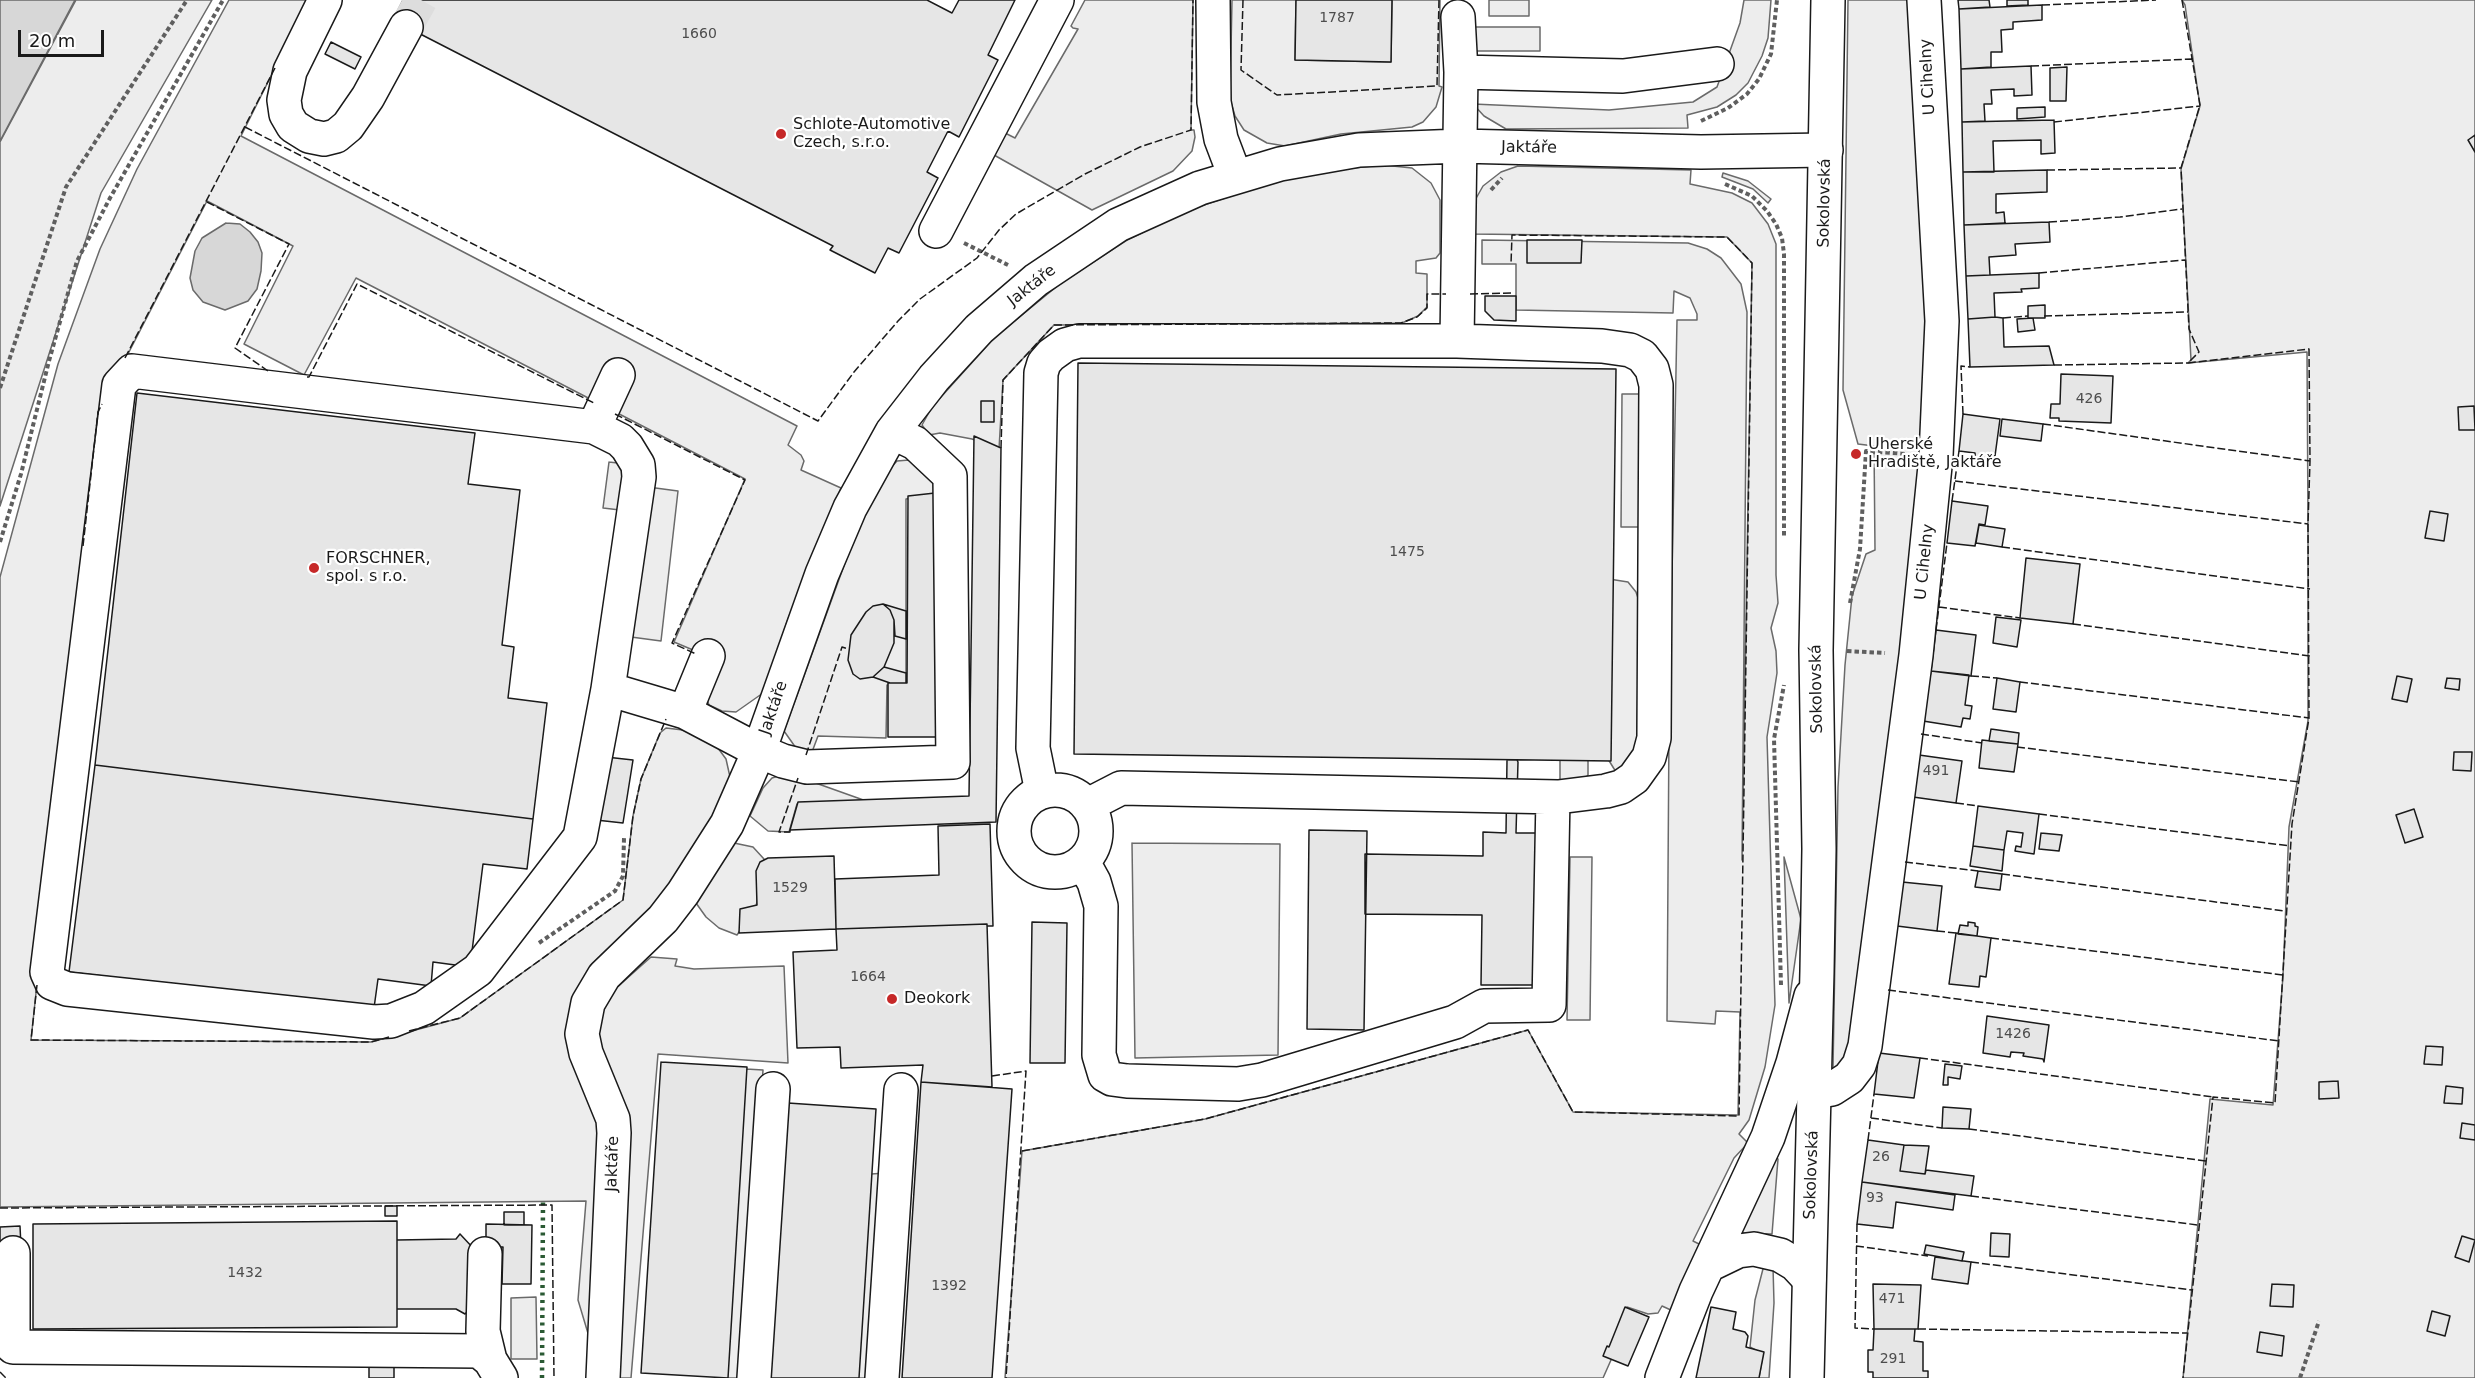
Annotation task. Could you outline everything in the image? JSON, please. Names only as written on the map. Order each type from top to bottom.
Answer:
[{"type":"street","points":[[325,0],[290,71],[284,100],[286,114],[293,126],[309,136],[324,139],[336,136],[348,126],[368,97],[406,27]]},
{"type":"street","points":[[936,231],[1057,0]]},
{"type":"street","points":[[1213,0],[1214,102],[1221,139],[1235,176]]},
{"type":"street","name":"Sokolovská","points":[[1807,1378],[1819,849],[1816,650],[1828,0]]},
{"type":"street","name":"U Cihelny","points":[[1814,1092],[1832,1089],[1849,1078],[1859,1065],[1865,1046],[1916,655],[1936,456],[1942,321],[1924,0]]},
{"type":"street","points":[[1457,341],[1461,72],[1458,16]]},
{"type":"street","points":[[1461,72],[1623,76],[1717,64]]},
{"type":"street","name":"Jaktáře","points":[[603,1378],[614,1132],[613,1119],[586,1053],[582,1035],[583,1019],[588,1003],[604,976],[663,919],[683,893],[727,824],[759,751],[822,574],[850,508],[892,432],[934,378],[979,329],[1036,280],[1118,225],[1200,188],[1280,164],[1359,150],[1460,146],[1701,152],[1826,150]]},
{"type":"street","points":[[1041,792],[1033,748],[1041,373],[1051,355],[1065,345],[1079,341],[1457,341],[1602,346],[1630,350],[1648,362],[1656,385],[1654,738],[1649,757],[1634,778],[1606,791],[1553,797],[1121,788],[1088,805]]},
{"type":"street","points":[[132,371],[594,427],[620,440],[638,465],[639,477],[608,689],[579,837],[478,970],[424,1008],[391,1021],[374,1022],[67,989],[52,984],[47,972],[119,384],[132,371]]},
{"type":"street","points":[[594,427],[618,375]]},
{"type":"street","points":[[608,689],[685,712],[759,751],[807,767],[953,762],[950,476],[915,442],[892,432]]},
{"type":"street","points":[[685,712],[708,656]]},
{"type":"street","points":[[1056,789],[1070,792],[1088,805],[1096,825],[1096,840],[1089,856],[1071,870],[1058,873],[1033,866],[1016,846],[1015,820],[1021,808],[1030,798],[1041,792],[1056,789]]},
{"type":"street","points":[[1083,862],[1094,882],[1101,906],[1099,1055],[1105,1075],[1112,1079],[1127,1081],[1238,1084],[1262,1080],[1455,1022],[1484,1006],[1549,1005],[1553,797]]},
{"type":"street","points":[[1662,1378],[1708,1265],[1768,1137],[1793,1063],[1817,971]]},
{"type":"street","points":[[754,1378],[773,1089]]},
{"type":"street","points":[[882,1378],[901,1090]]},
{"type":"street","points":[[1708,1265],[1738,1251],[1754,1249],[1780,1255],[1795,1264],[1809,1279]]},
{"type":"street","points":[[13,1253],[13,1347],[479,1351],[496,1369]]},
{"type":"street","points":[[485,1254],[483,1331],[496,1369]]},
{"type":"path","points":[[0,388],[66,187],[187,0]]},
{"type":"path","points":[[0,542],[21,474],[49,361],[78,261],[110,198],[223,0]]},
{"type":"path","points":[[1701,152],[1701,119],[1728,108],[1747,94],[1759,79],[1770,54],[1777,0]]},
{"type":"path","points":[[1720,182],[1752,196],[1767,211],[1782,238],[1784,254],[1784,541]]},
{"type":"path","points":[[936,231],[1036,280]]},
{"type":"path","points":[[1850,606],[1860,549],[1866,451],[1936,456]]},
{"type":"path","points":[[1816,650],[1916,655]]},
{"type":"path","points":[[1781,990],[1774,739],[1784,683]]},
{"type":"path","points":[[536,945],[615,891],[623,876],[624,838]]},
{"type":"path","points":[[2300,1378],[2319,1321]]},
{"type":"shaded area","points":[[0,0],[75,0],[0,141]]},
{"type":"shaded area","points":[[76,0],[212,0],[101,193],[0,506],[0,142]]},
{"type":"shaded area","points":[[229,0],[309,0],[241,136],[797,426],[788,445],[801,455],[804,461],[801,470],[841,488],[788,619],[763,693],[736,712],[722,711],[709,705],[705,694],[719,661],[674,642],[745,479],[356,278],[304,375],[244,344],[293,246],[207,201],[98,412],[31,1040],[371,1042],[460,1018],[623,900],[633,816],[641,779],[660,733],[666,728],[683,730],[715,744],[726,759],[730,777],[724,798],[667,893],[593,964],[601,1121],[590,1340],[578,1300],[586,1201],[0,1207],[0,577],[58,364],[100,249],[137,169]]},
{"type":"shaded area","points":[[1085,0],[1193,0],[1191,130],[1194,130],[1195,137],[1192,151],[1173,171],[1092,210],[994,155],[1005,133],[1015,138],[1078,29],[1071,26]]},
{"type":"shaded area","points":[[1232,0],[1296,0],[1295,60],[1391,62],[1392,0],[1440,0],[1439,86],[1442,87],[1436,107],[1423,122],[1412,127],[1341,134],[1285,146],[1267,143],[1244,130],[1235,116],[1230,99]]},
{"type":"shaded area","points":[[1489,0],[1529,0],[1529,16],[1489,16]]},
{"type":"shaded area","points":[[1744,0],[1771,0],[1768,38],[1762,56],[1748,83],[1736,95],[1717,107],[1687,115],[1688,128],[1506,129],[1484,116],[1473,104],[1609,110],[1693,102],[1717,87],[1740,23]]},
{"type":"shaded area","points":[[1848,0],[1916,0],[1927,324],[1918,534],[1856,1057],[1841,1071],[1833,1068],[1838,787],[1845,665],[1852,596],[1866,554],[1875,550],[1874,446],[1858,444],[1843,390]]},
{"type":"shaded area","points":[[2182,0],[2475,0],[2475,1378],[2183,1378],[2210,1099],[2273,1105],[2283,976],[2289,827],[2308,721],[2308,524],[2307,352],[2188,363],[2191,360],[2181,169],[2200,106],[2185,5]]},
{"type":"shaded area","points":[[1472,27],[1540,27],[1540,51],[1472,51]]},
{"type":"shaded area","points":[[1383,165],[1412,168],[1431,183],[1440,200],[1440,253],[1436,258],[1416,261],[1416,273],[1427,274],[1427,307],[1418,316],[1402,323],[1054,325],[1003,380],[999,449],[972,439],[940,433],[929,435],[922,425],[932,407],[995,337],[1061,283],[1127,240],[1189,210],[1267,184],[1323,171]]},
{"type":"shaded area","points":[[1518,166],[1691,170],[1690,184],[1732,193],[1752,203],[1768,224],[1776,244],[1776,575],[1778,603],[1771,628],[1776,651],[1777,673],[1767,737],[1775,1005],[1765,1067],[1749,1120],[1739,1134],[1748,1143],[1734,1158],[1693,1241],[1705,1247],[1673,1311],[1662,1306],[1658,1313],[1648,1314],[1627,1307],[1611,1360],[1603,1378],[1005,1378],[1022,1151],[1205,1119],[1528,1030],[1573,1112],[1738,1115],[1740,1012],[1716,1011],[1715,1024],[1667,1021],[1669,728],[1677,320],[1697,320],[1697,314],[1690,298],[1674,291],[1673,313],[1516,310],[1516,264],[1482,264],[1482,240],[1688,243],[1707,249],[1721,258],[1741,284],[1747,312],[1742,860],[1752,263],[1727,237],[1471,234],[1474,202],[1483,186],[1501,172]]},
{"type":"shaded area","points":[[1723,173],[1748,181],[1771,199],[1768,203],[1753,189],[1722,177]]},
{"type":"shaded area","points":[[226,223],[240,224],[250,232],[258,242],[262,253],[257,289],[248,301],[225,310],[203,302],[193,290],[190,278],[195,251],[202,238]]},
{"type":"shaded area","points":[[1622,394],[1644,394],[1642,527],[1621,527]]},
{"type":"shaded area","points":[[909,460],[918,464],[942,494],[906,499],[906,685],[887,685],[886,738],[818,736],[812,752],[796,748],[784,731],[854,538],[884,475],[897,461]]},
{"type":"shaded area","points":[[609,462],[626,464],[620,510],[603,508]]},
{"type":"shaded area","points":[[648,487],[678,491],[661,641],[631,637]]},
{"type":"shaded area","points":[[1609,579],[1628,582],[1636,592],[1639,601],[1637,753],[1616,772],[1608,759]]},
{"type":"shaded area","points":[[1560,760],[1588,760],[1588,775],[1584,780],[1560,780]]},
{"type":"shaded area","points":[[785,774],[869,802],[797,804],[789,832],[768,831],[750,816],[763,788],[772,778]]},
{"type":"shaded area","points":[[734,843],[753,847],[764,859],[756,907],[737,935],[719,928],[706,917],[696,903]]},
{"type":"shaded area","points":[[1132,843],[1280,844],[1278,1055],[1135,1058]]},
{"type":"shaded area","points":[[1570,857],[1592,857],[1590,1020],[1567,1020]]},
{"type":"shaded area","points":[[1784,857],[1801,919],[1789,1003]]},
{"type":"shaded area","points":[[651,957],[677,959],[675,966],[694,969],[784,966],[788,1063],[658,1054],[631,1378],[613,1378],[598,1029],[604,1008],[614,990]]},
{"type":"shaded area","points":[[746,1069],[763,1070],[743,1378],[726,1378]]},
{"type":"shaded area","points":[[1774,1156],[1778,1159],[1772,1234],[1740,1233]]},
{"type":"shaded area","points":[[886,1173],[873,1378],[857,1378],[871,1174]]},
{"type":"shaded area","points":[[1764,1265],[1773,1267],[1774,1303],[1769,1378],[1759,1378],[1763,1354],[1750,1347],[1755,1300]]},
{"type":"shaded area","points":[[536,1297],[537,1359],[511,1359],[511,1298]]},
{"type":"building","name":"Schlote-Automotive Czech, s.r.o.","points":[[403,0],[927,0],[952,13],[959,0],[1015,0],[988,55],[998,60],[959,137],[948,131],[927,172],[938,178],[899,253],[888,248],[875,273],[830,250],[833,246],[393,20]]},
{"type":"building","points":[[1296,0],[1392,0],[1391,62],[1295,60]]},
{"type":"building","points":[[1958,0],[1989,0],[1990,7],[1959,9]]},
{"type":"building","points":[[2007,0],[2028,0],[2028,5],[2007,6]]},
{"type":"building","points":[[2042,5],[2042,20],[2013,22],[2013,29],[2001,30],[2002,52],[1991,52],[1991,67],[1961,69],[1959,9]]},
{"type":"building","points":[[331,42],[361,57],[355,69],[325,54]]},
{"type":"building","points":[[2031,66],[2032,95],[2014,96],[2014,89],[1991,90],[1992,104],[1984,104],[1985,121],[1962,122],[1961,69]]},
{"type":"building","points":[[2067,67],[2066,101],[2050,101],[2050,68]]},
{"type":"building","points":[[2045,107],[2045,117],[2017,119],[2017,108]]},
{"type":"building","points":[[2054,120],[2055,153],[2041,154],[2041,140],[1993,141],[1994,172],[1963,172],[1962,122]]},
{"type":"building","points":[[2475,135],[2475,152],[2468,140]]},
{"type":"building","points":[[2047,170],[2047,192],[1996,194],[1996,213],[2004,212],[2005,223],[1964,225],[1963,172]]},
{"type":"building","points":[[2049,222],[2050,242],[2015,244],[2016,255],[1989,257],[1990,275],[1966,276],[1964,225]]},
{"type":"building","points":[[1527,240],[1582,240],[1581,263],[1527,263]]},
{"type":"building","points":[[2039,273],[2039,288],[2021,289],[2022,292],[1994,293],[1995,317],[1968,319],[1966,276]]},
{"type":"building","points":[[1485,296],[1516,296],[1516,321],[1494,320],[1485,311]]},
{"type":"building","points":[[2045,305],[2045,318],[2028,318],[2028,306]]},
{"type":"building","points":[[2003,318],[2004,347],[2049,346],[2054,365],[1970,367],[1968,319]]},
{"type":"building","points":[[2033,318],[2035,330],[2018,332],[2017,319]]},
{"type":"building","points":[[1078,363],[1616,369],[1611,761],[1074,754]]},
{"type":"building","points":[[2061,374],[2113,376],[2111,423],[2059,421],[2059,418],[2050,418],[2051,404],[2060,404]]},
{"type":"building","name":"FORSCHNER, spol. s r.o.","points":[[137,393],[475,433],[468,484],[520,490],[502,645],[514,647],[508,698],[547,703],[533,819],[95,765]]},
{"type":"building","points":[[981,401],[994,401],[994,422],[981,422]]},
{"type":"building","points":[[2474,406],[2475,430],[2459,430],[2458,407]]},
{"type":"building","points":[[1963,414],[2000,419],[1995,456],[1990,455],[1987,465],[1976,463],[1975,453],[1959,451]]},
{"type":"building","points":[[2002,419],[2043,424],[2041,441],[2000,436]]},
{"type":"building","points":[[974,436],[1001,448],[996,822],[790,830],[798,802],[969,796]]},
{"type":"building","points":[[944,492],[941,737],[888,737],[888,683],[907,683],[908,496]]},
{"type":"building","points":[[1952,501],[1988,506],[1985,525],[1979,524],[1975,546],[1947,543]]},
{"type":"building","points":[[2430,511],[2448,514],[2444,541],[2425,538]]},
{"type":"building","points":[[1979,525],[2005,529],[2002,547],[1976,543]]},
{"type":"building","points":[[2026,558],[2080,564],[2073,624],[2020,618]]},
{"type":"building","points":[[883,604],[890,610],[894,620],[894,643],[884,667],[873,677],[860,679],[853,674],[848,660],[851,635],[866,612],[873,606]]},
{"type":"building","points":[[883,604],[906,611],[906,639],[895,636],[894,620],[890,610]]},
{"type":"building","points":[[1996,617],[2021,620],[2017,647],[1993,643]]},
{"type":"building","points":[[1936,630],[1976,635],[1971,676],[1931,671]]},
{"type":"building","points":[[884,667],[906,673],[906,683],[890,683],[873,677]]},
{"type":"building","points":[[1931,671],[1969,675],[1965,705],[1972,706],[1970,719],[1963,718],[1961,727],[1923,721]]},
{"type":"building","points":[[2397,676],[2412,679],[2407,702],[2392,699]]},
{"type":"building","points":[[1997,678],[2020,682],[2016,712],[1993,709]]},
{"type":"building","points":[[2447,678],[2460,679],[2459,690],[2445,688]]},
{"type":"building","points":[[1991,729],[2019,733],[2018,744],[1989,741]]},
{"type":"building","points":[[1982,740],[2018,744],[2014,772],[1979,768]]},
{"type":"building","points":[[2454,752],[2472,752],[2471,771],[2453,770]]},
{"type":"building","points":[[1919,755],[1962,761],[1956,803],[1913,797]]},
{"type":"building","points":[[606,757],[633,760],[623,823],[596,820]]},
{"type":"building","points":[[1507,760],[1518,762],[1516,833],[1540,833],[1538,985],[1481,985],[1482,915],[1365,914],[1365,854],[1483,856],[1483,832],[1506,833]]},
{"type":"building","points":[[95,765],[533,819],[527,869],[483,864],[470,967],[433,962],[431,986],[378,979],[374,1008],[69,972]]},
{"type":"building","points":[[1978,806],[2039,814],[2034,854],[2015,851],[2016,846],[2021,847],[2023,833],[2007,831],[2004,850],[1973,846]]},
{"type":"building","points":[[2414,809],[2423,837],[2405,843],[2396,815]]},
{"type":"building","points":[[990,824],[993,926],[987,926],[987,924],[836,929],[835,879],[939,875],[938,826]]},
{"type":"building","points":[[1309,830],[1367,831],[1364,1030],[1307,1029]]},
{"type":"building","points":[[2041,833],[2062,835],[2059,851],[2039,849]]},
{"type":"building","points":[[1973,846],[2004,850],[2002,871],[1970,866]]},
{"type":"building","points":[[834,856],[836,929],[739,933],[740,909],[757,905],[756,871],[760,862],[768,858]]},
{"type":"building","points":[[1978,871],[2002,874],[2000,890],[1975,887]]},
{"type":"building","points":[[1902,882],[1942,886],[1937,931],[1897,926]]},
{"type":"building","points":[[1032,922],[1067,923],[1065,1063],[1030,1063]]},
{"type":"building","points":[[1968,922],[1975,923],[1978,927],[1977,936],[1958,934],[1960,925],[1968,926]]},
{"type":"building","name":"Deokork","points":[[987,924],[992,1087],[921,1082],[923,1065],[841,1068],[840,1047],[797,1048],[793,952],[837,950],[836,929]]},
{"type":"building","points":[[1956,933],[1991,938],[1986,977],[1980,976],[1979,987],[1949,984]]},
{"type":"building","points":[[1987,1016],[2049,1025],[2044,1062],[2043,1059],[2023,1056],[2024,1053],[2011,1052],[2010,1057],[1983,1053]]},
{"type":"building","points":[[2426,1046],[2443,1047],[2442,1065],[2424,1064]]},
{"type":"building","points":[[1879,1053],[1920,1058],[1914,1098],[1874,1094]]},
{"type":"building","points":[[661,1062],[747,1067],[728,1378],[641,1373]]},
{"type":"building","points":[[1945,1064],[1962,1066],[1960,1079],[1948,1077],[1948,1085],[1943,1085]]},
{"type":"building","points":[[2338,1081],[2339,1098],[2319,1099],[2319,1082]]},
{"type":"building","points":[[921,1082],[1012,1089],[992,1378],[902,1378]]},
{"type":"building","points":[[2446,1086],[2463,1088],[2462,1104],[2444,1103]]},
{"type":"building","points":[[788,1103],[876,1109],[859,1378],[770,1378]]},
{"type":"building","points":[[1943,1107],[1971,1109],[1969,1129],[1942,1128]]},
{"type":"building","points":[[2462,1123],[2475,1125],[2475,1140],[2460,1138]]},
{"type":"building","points":[[1868,1140],[1904,1145],[1900,1171],[1925,1174],[1926,1170],[1974,1176],[1971,1196],[1862,1182]]},
{"type":"building","points":[[1904,1145],[1929,1146],[1925,1174],[1900,1171]]},
{"type":"building","points":[[1862,1182],[1955,1195],[1953,1210],[1896,1202],[1893,1228],[1857,1224]]},
{"type":"building","points":[[385,1206],[397,1206],[397,1216],[385,1216]]},
{"type":"building","points":[[504,1212],[524,1212],[524,1225],[504,1225]]},
{"type":"building","points":[[397,1221],[397,1327],[33,1329],[33,1224]]},
{"type":"building","points":[[486,1224],[532,1225],[531,1284],[502,1284],[503,1247],[486,1247]]},
{"type":"building","points":[[20,1226],[21,1247],[0,1248],[0,1227]]},
{"type":"building","points":[[1991,1233],[2010,1234],[2009,1257],[1990,1256]]},
{"type":"building","points":[[460,1234],[474,1249],[475,1304],[465,1314],[456,1309],[397,1309],[397,1240],[456,1239]]},
{"type":"building","points":[[2462,1236],[2475,1240],[2469,1262],[2455,1257]]},
{"type":"building","points":[[1926,1245],[1964,1252],[1962,1261],[1924,1254]]},
{"type":"building","points":[[1935,1257],[1971,1262],[1968,1284],[1932,1279]]},
{"type":"building","points":[[1873,1284],[1921,1285],[1918,1329],[1874,1329]]},
{"type":"building","points":[[2272,1284],[2294,1285],[2293,1307],[2270,1306]]},
{"type":"building","points":[[1625,1307],[1649,1317],[1628,1366],[1603,1356]]},
{"type":"building","points":[[1711,1307],[1736,1312],[1733,1329],[1745,1332],[1748,1336],[1746,1347],[1764,1352],[1759,1378],[1696,1378]]},
{"type":"building","points":[[2432,1311],[2450,1316],[2445,1336],[2427,1331]]},
{"type":"building","points":[[1874,1329],[1915,1329],[1914,1341],[1923,1342],[1923,1371],[1928,1371],[1928,1378],[1873,1378],[1873,1372],[1868,1372],[1868,1350],[1873,1350]]},
{"type":"building","points":[[2260,1332],[2284,1336],[2282,1356],[2257,1352]]},
{"type":"building","points":[[369,1367],[394,1367],[394,1378],[369,1378]]},
{"type":"tunnel","points":[[406,27],[421,0]]},
{"type":"hedge","points":[[542,1378],[543,1201]]},
{"type":"fence","points":[[245,127],[818,421],[854,372],[898,321],[920,299],[977,258],[999,230],[1016,214],[1085,174],[1140,147],[1191,130],[1193,0]]},
{"type":"fence","points":[[1243,0],[1241,70],[1277,95],[1437,86],[1439,0]]},
{"type":"fence","points":[[2042,5],[2156,0]]},
{"type":"fence","points":[[2182,0],[2200,105],[2181,168],[2189,329],[2199,352],[2188,363],[2309,349],[2310,461],[2309,718],[2292,824],[2275,1103],[2213,1097],[2183,1378]]},
{"type":"fence","points":[[2031,66],[2193,59]]},
{"type":"fence","points":[[125,358],[275,68]]},
{"type":"fence","points":[[2054,122],[2200,106]]},
{"type":"fence","points":[[2047,170],[2181,168]]},
{"type":"fence","points":[[207,202],[289,244],[235,348],[268,371]]},
{"type":"fence","points":[[2049,222],[2120,217],[2182,209]]},
{"type":"fence","points":[[1022,1151],[1205,1119],[1528,1030],[1573,1112],[1739,1116],[1752,263],[1727,237],[1512,235],[1511,264]]},
{"type":"fence","points":[[2039,273],[2185,260]]},
{"type":"fence","points":[[307,377],[357,284],[594,403]]},
{"type":"fence","points":[[1470,294],[1511,293]]},
{"type":"fence","points":[[1001,448],[1003,380],[1054,325],[1401,323],[1417,317],[1427,308],[1427,294],[1446,294]]},
{"type":"fence","points":[[2044,316],[2188,312]]},
{"type":"fence","points":[[2003,318],[2028,316]]},
{"type":"fence","points":[[2054,365],[2188,363]]},
{"type":"fence","points":[[1963,414],[1961,366],[1970,367]]},
{"type":"fence","points":[[83,546],[98,412],[102,404]]},
{"type":"fence","points":[[615,414],[745,480],[672,643],[696,654]]},
{"type":"fence","points":[[2043,424],[2310,461]]},
{"type":"fence","points":[[1952,501],[1959,451]]},
{"type":"fence","points":[[1955,481],[2308,524]]},
{"type":"fence","points":[[1936,630],[1947,543]]},
{"type":"fence","points":[[2002,547],[2310,589]]},
{"type":"fence","points":[[1939,607],[2020,618]]},
{"type":"fence","points":[[2073,624],[2310,656]]},
{"type":"fence","points":[[806,755],[842,647],[848,649]]},
{"type":"fence","points":[[1971,676],[1997,678]]},
{"type":"fence","points":[[2020,682],[2309,718]]},
{"type":"fence","points":[[409,1031],[460,1018],[623,900],[633,816],[641,779],[666,719]]},
{"type":"fence","points":[[1921,734],[1982,743]]},
{"type":"fence","points":[[2017,747],[2299,782]]},
{"type":"fence","points":[[790,830],[790,832],[779,832],[798,778]]},
{"type":"fence","points":[[1956,803],[1978,806]]},
{"type":"fence","points":[[2039,814],[2290,846]]},
{"type":"fence","points":[[1905,862],[1978,871]]},
{"type":"fence","points":[[2002,874],[2285,911]]},
{"type":"fence","points":[[1937,931],[1956,933]]},
{"type":"fence","points":[[1991,938],[2283,975]]},
{"type":"fence","points":[[37,985],[31,1040],[371,1042],[389,1037]]},
{"type":"fence","points":[[1888,990],[2279,1041]]},
{"type":"fence","points":[[1920,1058],[2213,1097]]},
{"type":"fence","points":[[992,1076],[1026,1071],[1006,1378]]},
{"type":"fence","points":[[1868,1140],[1874,1094]]},
{"type":"fence","points":[[1871,1118],[1942,1128]]},
{"type":"fence","points":[[1969,1129],[2206,1161]]},
{"type":"fence","points":[[1971,1196],[2198,1225]]},
{"type":"fence","points":[[0,1208],[552,1205],[554,1378]]},
{"type":"fence","points":[[1857,1224],[1855,1328],[1874,1329]]},
{"type":"fence","points":[[1856,1246],[1928,1256]]},
{"type":"fence","points":[[1971,1262],[2192,1290]]},
{"type":"fence","points":[[1918,1329],[2187,1333]]},
{"type":"fence","points":[[0,1372],[6,1378]]},
{"type":"place","name":"Schlote-Automotive Czech, s.r.o.","points":[[781,134]]},
{"type":"place","name":"Uherské Hradiště, Jaktáře","points":[[1856,454]]},
{"type":"place","name":"FORSCHNER, spol. s r.o.","points":[[314,568]]},
{"type":"place","name":"Deokork","points":[[892,999]]}]
